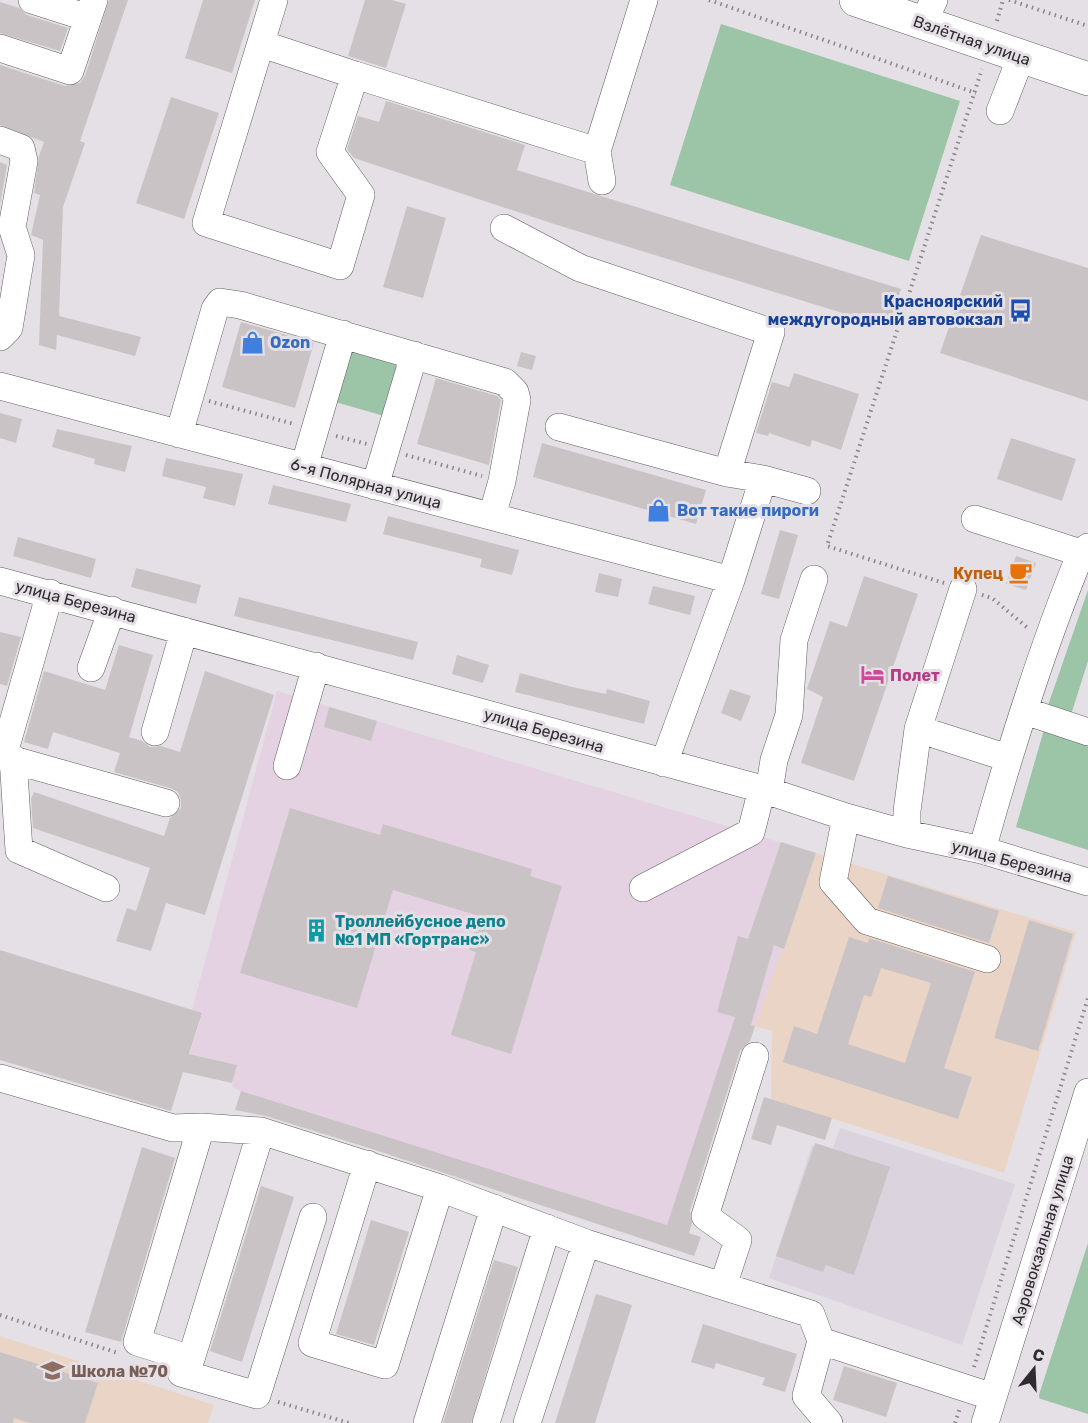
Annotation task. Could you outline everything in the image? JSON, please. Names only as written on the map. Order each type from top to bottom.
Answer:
[{"type":"main road","name":"Взлётная улица","points":[[856,0],[928,12],[1021,57],[1088,78]]},
{"type":"street","points":[[0,48],[70,71],[91,9],[32,0]]},
{"type":"street","points":[[274,0],[206,223],[340,266],[361,195],[330,152],[355,75]]},
{"type":"street","points":[[603,181],[597,151],[644,0]]},
{"type":"street","points":[[262,44],[597,151]]},
{"type":"street","points":[[1000,111],[1021,57]]},
{"type":"street","points":[[0,140],[21,148],[24,161],[12,227],[21,255],[9,328],[0,337]]},
{"type":"street","points":[[504,228],[580,268],[771,332],[727,473]]},
{"type":"street","points":[[179,434],[215,309],[220,302],[280,324],[343,334],[414,355],[475,380],[505,382],[515,392],[517,400],[502,481],[492,516]]},
{"type":"street","points":[[304,467],[343,334]]},
{"type":"street","points":[[375,486],[414,355]]},
{"type":"street","name":"6-я Полярная улица","points":[[0,386],[731,580]]},
{"type":"street","points":[[559,427],[727,473],[763,478],[807,491]]},
{"type":"street","points":[[664,763],[731,580],[763,478]]},
{"type":"street","points":[[975,519],[1084,550],[1078,588],[1025,711],[1008,758],[982,850]]},
{"type":"street","points":[[643,888],[751,832],[789,715],[794,640],[814,579]]},
{"type":"street","name":"улица Березина","points":[[0,580],[766,790],[846,817],[907,834],[982,850],[1088,882]]},
{"type":"street","points":[[907,834],[907,811],[918,729],[963,589]]},
{"type":"street","points":[[50,593],[3,757],[166,803]]},
{"type":"street","points":[[91,668],[112,610]]},
{"type":"street","points":[[155,732],[184,631]]},
{"type":"street","points":[[287,766],[315,666]]},
{"type":"street","points":[[1025,711],[1088,732]]},
{"type":"street","points":[[918,729],[1008,758]]},
{"type":"street","points":[[13,758],[19,850],[106,888]]},
{"type":"street","points":[[846,817],[832,882],[867,921],[987,959]]},
{"type":"street","points":[[723,1286],[738,1240],[705,1216],[755,1056]]},
{"type":"street","points":[[0,1078],[173,1128],[201,1127],[261,1131],[440,1188],[586,1243],[811,1314],[821,1341],[806,1396],[829,1423]]},
{"type":"street","name":"Аэровокзальная улица","points":[[985,1423],[1088,1092]]},
{"type":"street","points":[[191,1359],[137,1342],[201,1127]]},
{"type":"street","points":[[261,1131],[191,1359],[182,1373],[257,1395],[313,1217]]},
{"type":"street","points":[[367,1164],[312,1343],[385,1365],[440,1188]]},
{"type":"street","points":[[427,1423],[494,1208]]},
{"type":"street","points":[[486,1423],[547,1228]]},
{"type":"street","points":[[527,1423],[586,1243]]},
{"type":"street","points":[[821,1341],[993,1397]]},
{"type":"path","points":[[710,0],[976,93]]},
{"type":"path","points":[[995,25],[1003,0]]},
{"type":"path","points":[[1009,0],[1088,26]]},
{"type":"path","points":[[982,69],[827,546],[992,598],[1029,629]]},
{"type":"path","points":[[191,396],[502,481]]},
{"type":"path","points":[[955,1423],[1088,998]]},
{"type":"path","points":[[0,1315],[124,1355]]},
{"type":"path","points":[[257,1395],[349,1423]]},
{"type":"shaded area","name":"Троллейбусное депо №1 МП «Гортранс»","points":[[277,691],[816,853],[755,1026],[734,1020],[667,1225],[241,1091],[232,1087],[236,1065],[190,1054],[202,1014],[192,1010]]},
{"type":"shaded area","points":[[816,853],[1076,932],[1004,1173],[771,1099],[772,1031],[755,1026]]},
{"type":"shaded area","points":[[840,1128],[1015,1184],[962,1345],[769,1278],[812,1145],[832,1151]]},
{"type":"shaded area","name":"Школа №70","points":[[0,1336],[214,1405],[208,1423],[0,1423]]},
{"type":"green space","points":[[721,24],[960,101],[909,261],[670,185]]},
{"type":"green space","points":[[351,346],[404,362],[388,417],[335,402]]},
{"type":"green space","points":[[1088,590],[1088,661],[1069,721],[1045,714]]},
{"type":"green space","points":[[1045,726],[1088,740],[1088,850],[1016,827]]},
{"type":"green space","points":[[1088,1243],[1088,1414],[1038,1398]]},
{"type":"building","points":[[109,0],[128,0],[80,141],[85,143],[63,207],[59,316],[141,337],[135,356],[57,335],[56,350],[39,345],[43,240],[31,235],[40,195],[34,193],[39,156],[44,142],[0,125],[0,65],[65,86],[80,83],[85,76]]},
{"type":"building","points":[[203,0],[255,0],[232,73],[185,58]]},
{"type":"building","points":[[365,0],[392,0],[406,4],[386,68],[348,56]]},
{"type":"building","points":[[0,2],[19,8],[27,15],[68,28],[60,51],[0,33]]},
{"type":"building","points":[[171,97],[219,113],[184,219],[136,203]]},
{"type":"building","points":[[386,101],[525,145],[517,170],[901,289],[888,327],[554,224],[354,158],[347,149],[358,116],[379,122]]},
{"type":"building","points":[[0,162],[7,165],[0,205]]},
{"type":"building","points":[[407,206],[446,218],[423,298],[383,287]]},
{"type":"building","name":"Красноярский междугородный автовокзал","points":[[981,235],[1088,268],[1088,401],[940,353]]},
{"type":"building","points":[[241,322],[314,343],[295,408],[222,387]]},
{"type":"building","points":[[521,352],[536,356],[532,370],[517,366]]},
{"type":"building","points":[[794,373],[859,394],[841,450],[812,440],[810,447],[769,433],[768,436],[756,433],[772,382],[789,387]]},
{"type":"building","points":[[436,378],[497,396],[501,400],[489,465],[417,444]]},
{"type":"building","points":[[0,413],[22,419],[16,443],[0,438]]},
{"type":"building","points":[[57,429],[132,446],[125,472],[94,464],[95,459],[52,447]]},
{"type":"building","points":[[1011,438],[1076,459],[1062,501],[997,479]]},
{"type":"building","points":[[542,443],[706,490],[696,524],[533,477]]},
{"type":"building","points":[[166,458],[243,474],[235,506],[203,498],[206,487],[162,476]]},
{"type":"building","points":[[273,485],[351,504],[346,522],[268,504]]},
{"type":"building","points":[[388,516],[519,550],[512,575],[480,567],[482,559],[383,534]]},
{"type":"building","points":[[780,530],[798,535],[779,599],[761,594]]},
{"type":"building","points":[[18,537],[96,559],[91,578],[13,556]]},
{"type":"building","name":"Купец","points":[[1016,556],[1036,563],[1026,590],[1006,584]]},
{"type":"building","points":[[136,568],[201,585],[196,604],[131,587]]},
{"type":"building","points":[[599,573],[622,579],[618,597],[595,592]]},
{"type":"building","points":[[864,576],[918,594],[854,781],[801,763],[823,697],[807,689],[830,621],[847,627]]},
{"type":"building","points":[[653,586],[695,596],[690,615],[648,604]]},
{"type":"building","points":[[239,597],[418,642],[413,660],[234,616]]},
{"type":"building","points":[[0,632],[21,637],[7,686],[0,684]]},
{"type":"building","points":[[119,645],[153,655],[129,737],[142,741],[150,747],[161,746],[180,752],[205,671],[274,695],[205,915],[166,903],[151,951],[116,941],[127,908],[136,911],[150,868],[33,828],[31,799],[34,792],[164,836],[170,818],[181,808],[178,792],[114,772],[120,753],[53,732],[48,749],[24,742],[44,671],[105,690]]},
{"type":"building","points":[[457,655],[489,665],[483,683],[452,674]]},
{"type":"building","points":[[520,673],[572,687],[606,694],[607,689],[650,701],[644,724],[515,692]]},
{"type":"building","points":[[730,689],[751,696],[741,721],[721,713]]},
{"type":"building","points":[[329,707],[377,721],[371,741],[324,727]]},
{"type":"building","name":"Троллейбусное депо №1 МП «Гортранс»","points":[[290,808],[380,835],[383,824],[532,869],[530,876],[562,886],[511,1054],[451,1035],[476,952],[469,950],[479,916],[393,890],[357,1008],[240,973]]},
{"type":"building","points":[[781,842],[816,853],[784,949],[774,945],[751,1025],[755,1026],[750,1041],[740,1051],[690,1211],[692,1223],[689,1233],[701,1237],[694,1256],[372,1149],[266,1116],[235,1110],[241,1091],[667,1225],[735,1017],[717,1012],[738,936],[748,939]]},
{"type":"building","points":[[888,876],[999,911],[989,943],[878,908]]},
{"type":"building","points":[[1029,920],[1073,934],[1038,1051],[994,1038]]},
{"type":"building","points":[[849,937],[868,943],[869,938],[975,972],[944,1068],[972,1077],[958,1119],[783,1062],[794,1026],[817,1034]],"holes":[[[881,968],[931,983],[905,1063],[848,1044],[864,995],[871,997]]]},
{"type":"building","points":[[0,950],[202,1013],[189,1054],[237,1065],[232,1083],[183,1072],[171,1111],[0,1060]]},
{"type":"building","points":[[764,1097],[832,1118],[825,1140],[777,1125],[771,1145],[751,1139]]},
{"type":"building","points":[[815,1143],[890,1167],[854,1275],[826,1265],[823,1272],[776,1256]]},
{"type":"building","points":[[142,1147],[175,1158],[121,1342],[85,1332]]},
{"type":"building","points":[[261,1186],[294,1197],[242,1362],[210,1351]]},
{"type":"building","points":[[371,1220],[409,1232],[374,1345],[336,1334]]},
{"type":"building","points":[[494,1260],[518,1267],[471,1423],[443,1423]]},
{"type":"building","points":[[596,1294],[632,1305],[595,1423],[555,1423]]},
{"type":"building","points":[[703,1324],[797,1354],[785,1392],[762,1385],[765,1378],[716,1363],[714,1369],[691,1362]]},
{"type":"building","points":[[0,1352],[98,1383],[85,1423],[30,1423],[14,1418],[13,1423],[0,1423]]},
{"type":"building","points":[[844,1366],[897,1383],[886,1417],[833,1400]]},
{"type":"place","name":"Красноярский междугородный автовокзал","points":[[1021,310]]},
{"type":"place","name":"Ozon","points":[[252,342]]},
{"type":"place","name":"Вот такие пироги","points":[[659,510]]},
{"type":"place","name":"Купец","points":[[1021,573]]},
{"type":"place","name":"Полет","points":[[872,675]]},
{"type":"place","name":"Троллейбусное депо №1 МП «Гортранс»","points":[[317,930]]},
{"type":"place","name":"Школа №70","points":[[53,1371]]}]
